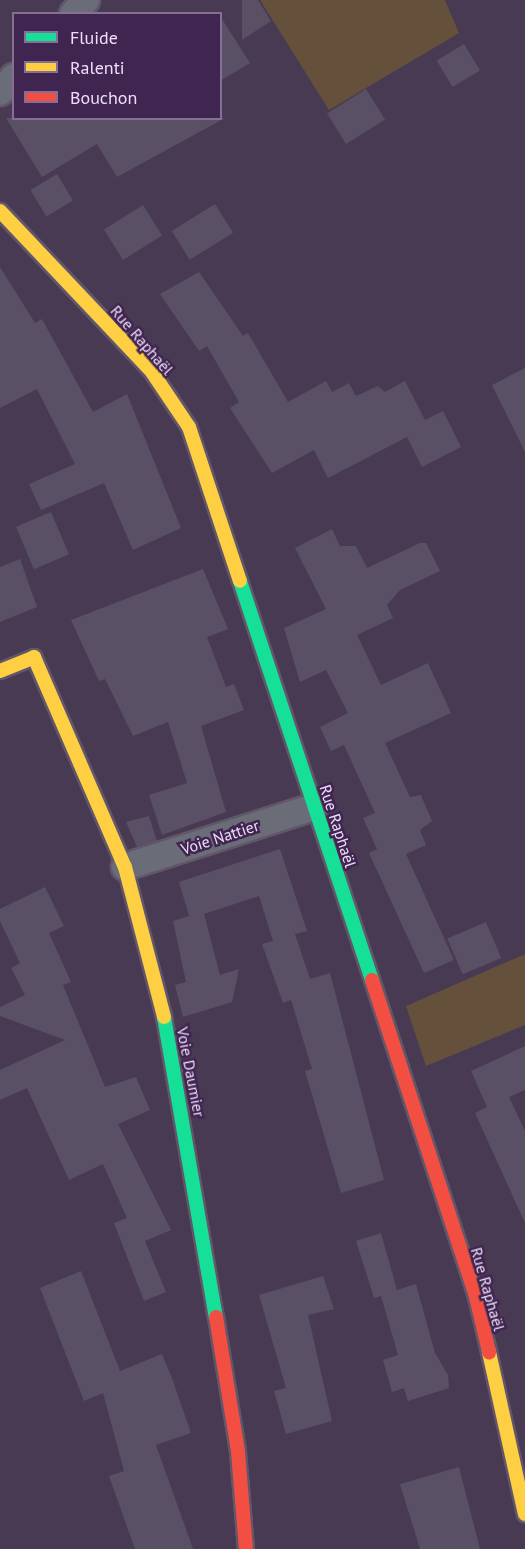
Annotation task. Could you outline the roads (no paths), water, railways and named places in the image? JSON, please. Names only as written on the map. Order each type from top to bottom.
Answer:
[{"type":"street","points":[[75,12],[86,0]]},
{"type":"street","points":[[0,92],[12,79]]},
{"type":"street","name":"Rue Raphaël","points":[[0,212],[152,372],[189,428],[476,1298],[525,1514]]},
{"type":"street","name":"Voie Daumier","points":[[0,672],[34,657],[125,867],[176,1066],[238,1452],[246,1549]]},
{"type":"street","name":"Voie Nattier","points":[[125,867],[315,807]]}]
